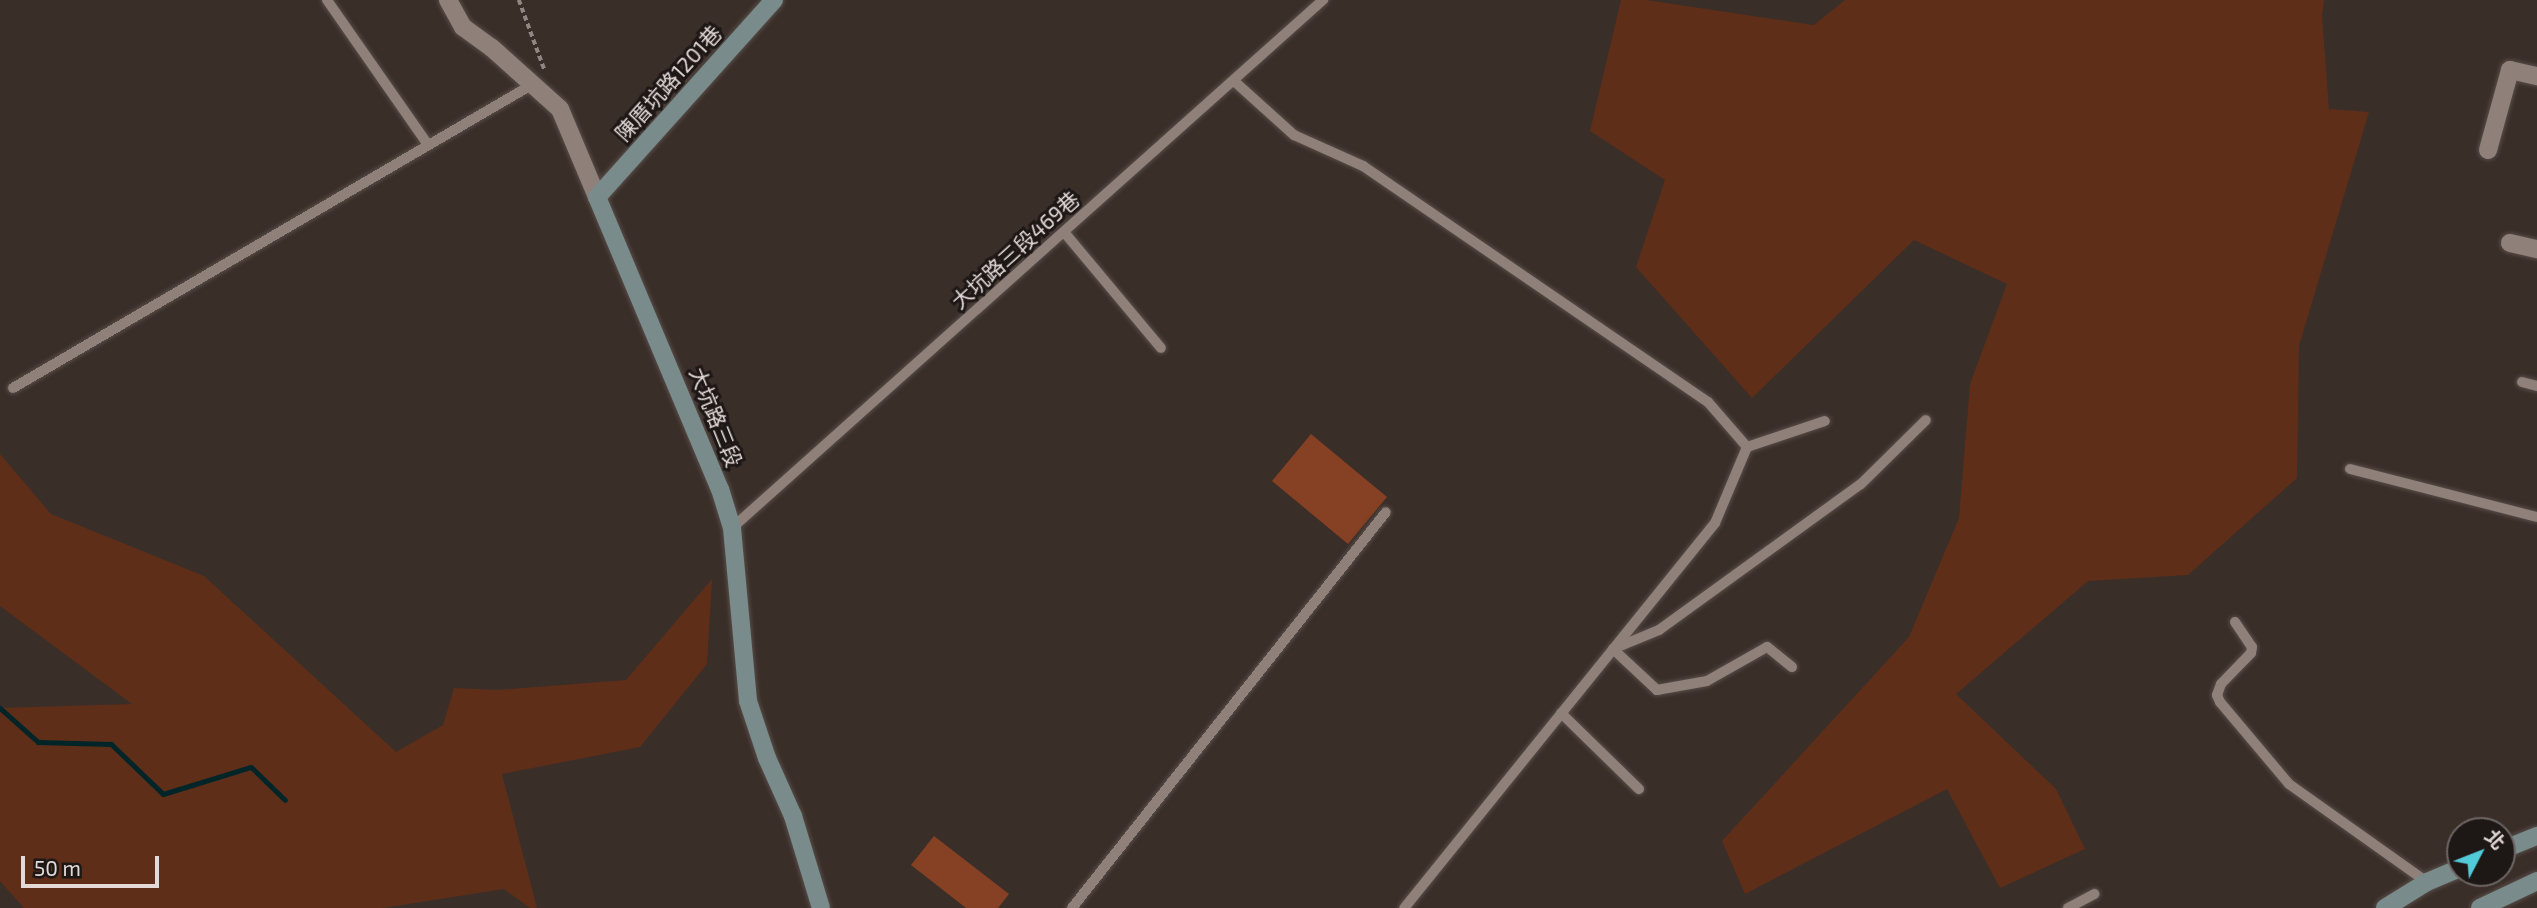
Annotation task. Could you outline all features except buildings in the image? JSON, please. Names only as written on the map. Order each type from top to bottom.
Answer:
[{"type":"street","name":"大坑路三段","points":[[448,0],[463,27],[539,78],[560,109],[720,489],[732,528],[748,701],[767,758],[793,816],[821,908]]},
{"type":"street","name":"陳厝坑路1201巷","points":[[597,197],[774,0]]},
{"type":"street","points":[[2488,150],[2510,71],[2537,76]]},
{"type":"street","points":[[2510,243],[2537,249]]},
{"type":"street","points":[[2516,844],[2537,836]]},
{"type":"street","points":[[2385,908],[2427,882],[2446,874]]},
{"type":"street","points":[[2480,908],[2537,881]]},
{"type":"lane","points":[[327,0],[428,145]]},
{"type":"lane","name":"大坑路三段469巷","points":[[732,528],[1323,0]]},
{"type":"lane","points":[[13,388],[539,78]]},
{"type":"lane","points":[[1234,81],[1294,135],[1363,166],[1708,402],[1747,447]]},
{"type":"lane","points":[[1064,232],[1161,348]]},
{"type":"lane","points":[[2522,382],[2537,386]]},
{"type":"lane","points":[[1613,649],[1659,631],[1850,492],[1926,420]]},
{"type":"lane","points":[[1404,908],[1715,523],[1747,447],[1825,421]]},
{"type":"lane","points":[[2350,468],[2537,517]]},
{"type":"lane","points":[[1072,908],[1386,512]]},
{"type":"lane","points":[[2235,622],[2252,648],[2251,653],[2221,684],[2217,695],[2220,702],[2289,785],[2427,882]]},
{"type":"lane","points":[[1613,649],[1657,690],[1707,681],[1767,648],[1792,667]]},
{"type":"lane","points":[[1560,713],[1639,789]]},
{"type":"lane","points":[[2068,908],[2094,894]]},
{"type":"path","points":[[519,0],[539,78]]},
{"type":"shaded area","points":[[1621,0],[1646,0],[1814,25],[1845,0],[2324,0],[2322,16],[2329,109],[2369,112],[2299,346],[2297,478],[2188,575],[2088,581],[1956,694],[2056,789],[2085,849],[2000,888],[1947,789],[1745,894],[1722,841],[1909,637],[1959,518],[1970,384],[2007,284],[1914,240],[1752,398],[1636,267],[1665,180],[1590,131]]},
{"type":"shaded area","points":[[0,454],[51,514],[204,576],[396,752],[443,725],[454,688],[497,690],[626,680],[712,579],[707,664],[640,747],[502,774],[537,908],[530,908],[504,889],[383,908],[24,908],[0,881],[0,708],[132,704],[0,606]]},
{"type":"waterway","points":[[0,708],[38,742],[111,744],[163,794],[251,767],[285,800]]}]
